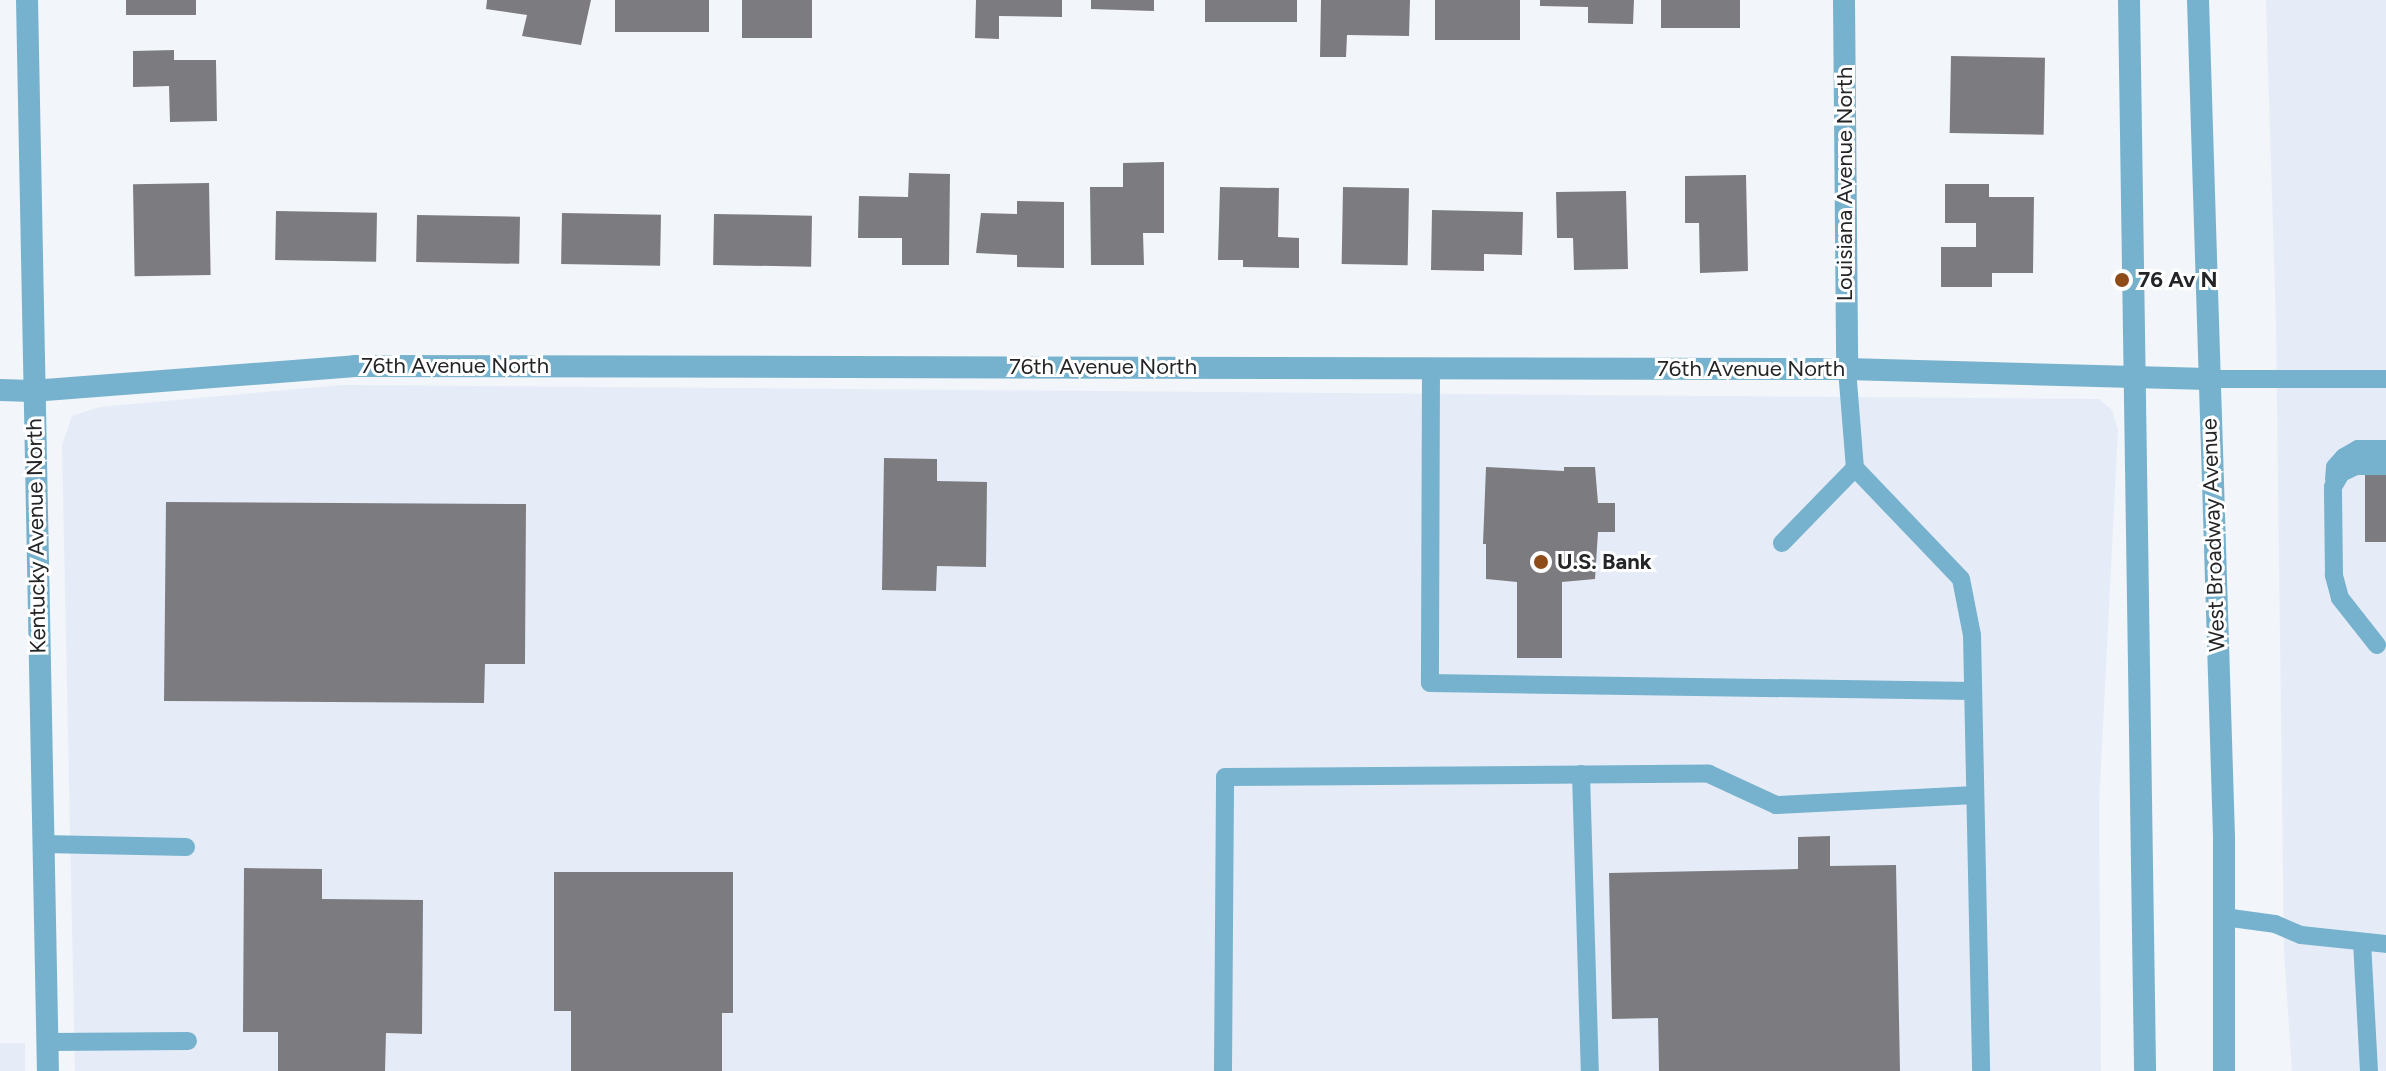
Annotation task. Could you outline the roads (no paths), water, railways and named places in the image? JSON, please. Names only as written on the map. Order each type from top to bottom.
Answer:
[{"type":"street","name":"Kentucky Avenue North","points":[[27,0],[32,391],[48,1071]]},
{"type":"street","name":"Louisiana Avenue North","points":[[1844,0],[1847,369]]},
{"type":"street","points":[[2129,0],[2145,1071]]},
{"type":"street","name":"West Broadway Avenue","points":[[2198,0],[2224,917],[2224,1071]]},
{"type":"street","name":"76th Avenue North","points":[[0,390],[32,391],[355,366],[1847,369],[2208,379]]},
{"type":"street","points":[[2224,994],[2237,1071]]},
{"type":"street","points":[[2137,1071],[2144,999]]},
{"type":"lane","points":[[1847,369],[1848,414],[1855,468],[1961,579],[1972,635],[1981,1071]]},
{"type":"lane","points":[[1431,370],[1430,683],[1973,691]]},
{"type":"lane","points":[[2208,379],[2386,379]]},
{"type":"lane","points":[[2377,645],[2340,598],[2334,575],[2333,487],[2335,467],[2344,457],[2358,449],[2386,449]]},
{"type":"lane","points":[[2333,487],[2341,473],[2356,466],[2386,466]]},
{"type":"lane","points":[[1782,543],[1855,468]]},
{"type":"lane","points":[[1581,774],[1590,1071]]},
{"type":"lane","points":[[1223,1071],[1225,777],[1709,774],[1776,805],[1975,795]]},
{"type":"lane","points":[[44,844],[186,847]]},
{"type":"lane","points":[[2224,917],[2275,924],[2301,935],[2386,944]]},
{"type":"lane","points":[[2362,942],[2369,1071]]},
{"type":"lane","points":[[48,1042],[188,1041]]},
{"type":"place","name":"76 Av N","points":[[2122,280]]},
{"type":"place","name":"U.S. Bank","points":[[1541,562]]}]
